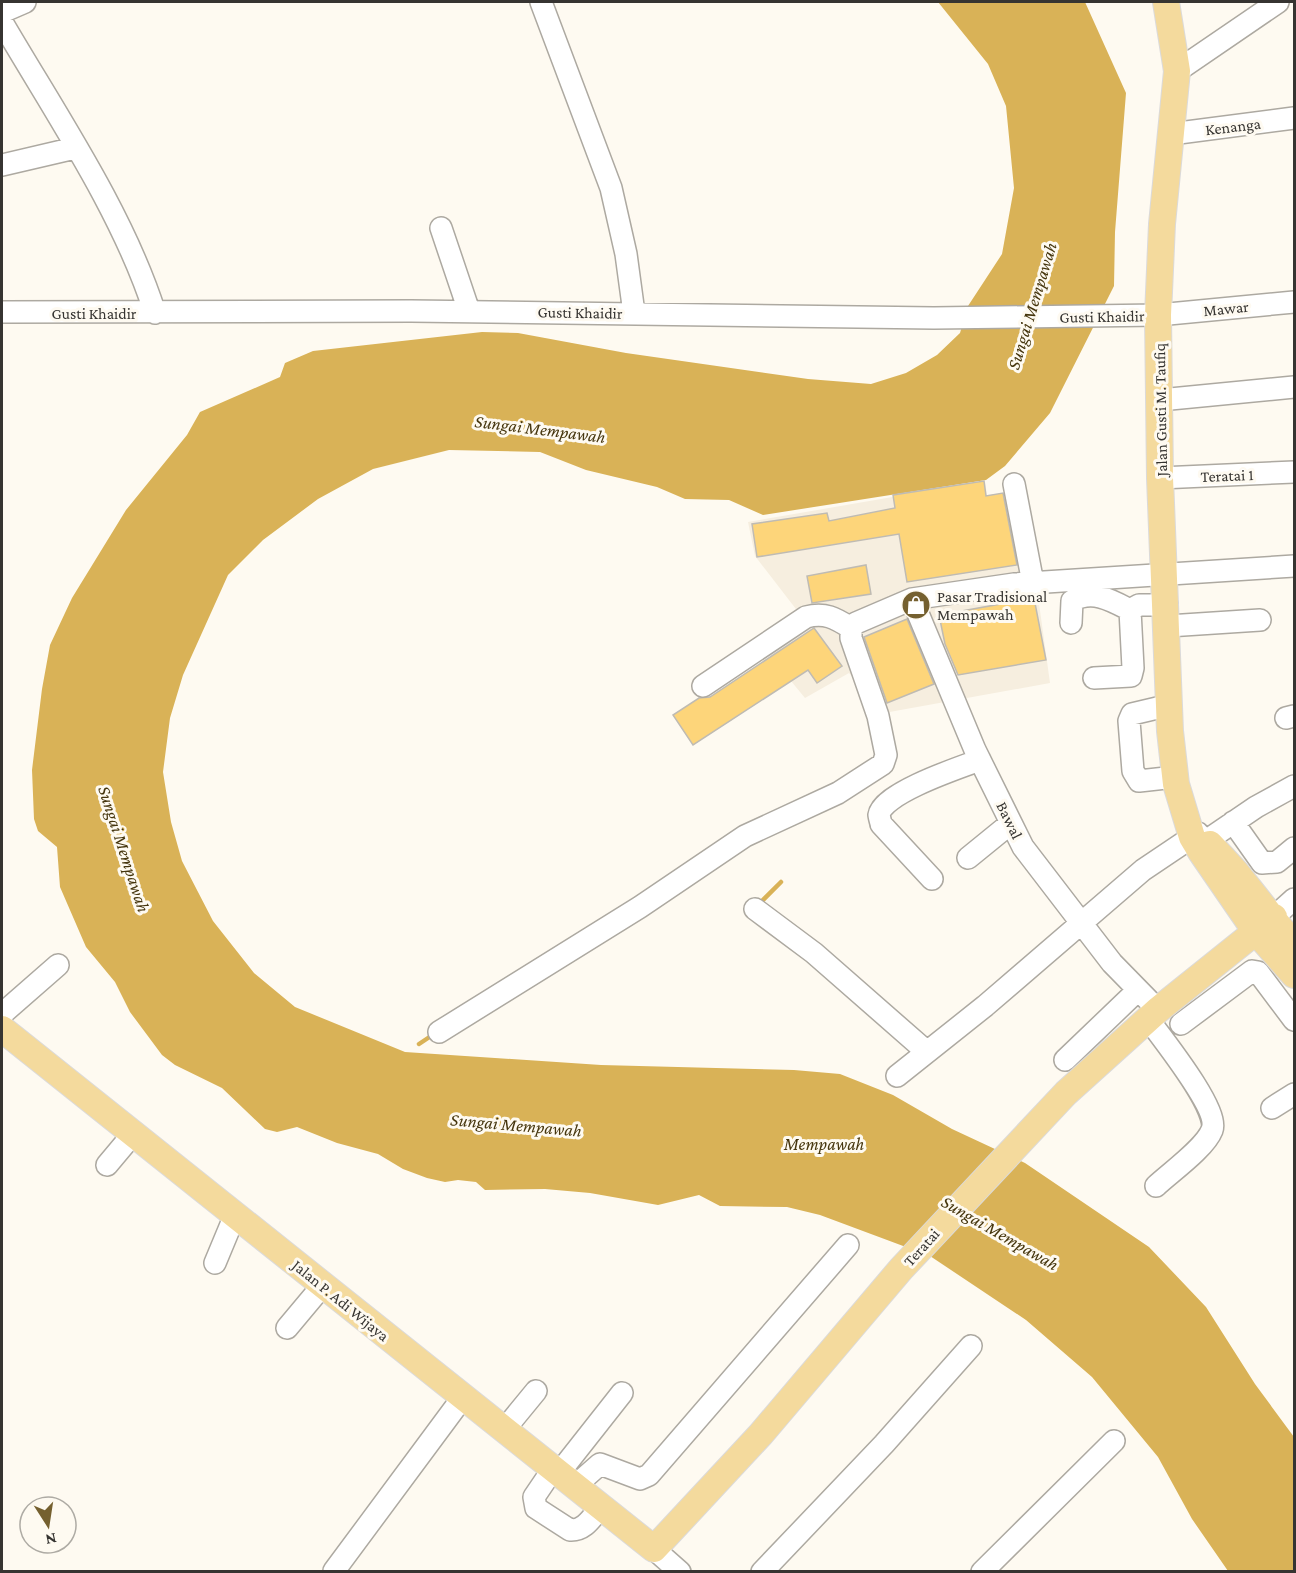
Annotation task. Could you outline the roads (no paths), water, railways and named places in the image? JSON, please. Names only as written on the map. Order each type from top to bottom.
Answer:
[{"type":"main road","name":"Jalan Gusti M. Taufiq","points":[[1166,2],[1177,71],[1162,224],[1158,315],[1161,478],[1175,777],[1196,832],[1236,872],[1294,975]]},
{"type":"main road","name":"Jalan Gusti M. Taufiq","points":[[1265,925],[1294,945]]},
{"type":"main road","name":"Teratai","points":[[654,1549],[761,1434],[901,1269],[1001,1159],[1066,1093],[1153,1014],[1265,925]]},
{"type":"main road","name":"Jalan P. Adi Wijaya","points":[[2,1029],[654,1549]]},
{"type":"street","points":[[2,12],[25,2]]},
{"type":"street","points":[[541,2],[610,188],[626,255],[634,313]]},
{"type":"street","points":[[1177,71],[1278,2]]},
{"type":"street","points":[[2,22],[75,148],[135,260],[155,313]]},
{"type":"street","name":"Kenanga","points":[[1172,134],[1294,118]]},
{"type":"street","points":[[2,165],[75,148]]},
{"type":"street","points":[[441,228],[469,311]]},
{"type":"street","name":"Mawar","points":[[1158,315],[1294,302]]},
{"type":"street","name":"Gusti Khaidir","points":[[2,312],[469,311],[934,318],[1158,315]]},
{"type":"street","points":[[1160,400],[1294,387]]},
{"type":"street","name":"Teratai 1","points":[[1161,478],[1294,472]]},
{"type":"street","points":[[1014,484],[1033,583]]},
{"type":"street","points":[[440,1032],[640,907],[745,836],[838,793],[883,764],[886,754],[881,728],[852,644],[851,628],[856,623],[912,599],[1033,583],[1294,566]]},
{"type":"street","points":[[1071,623],[1072,601],[1083,596],[1102,597],[1130,610]]},
{"type":"street","name":"Bawal","points":[[912,599],[980,760],[1011,823],[1040,872],[1112,963],[1138,990],[1212,1113],[1212,1130],[1204,1142],[1156,1186]]},
{"type":"street","points":[[1130,610],[1139,605],[1167,615],[1260,620]]},
{"type":"street","points":[[1094,678],[1132,674],[1130,610]]},
{"type":"street","points":[[703,686],[806,616],[821,614],[832,616],[851,628]]},
{"type":"street","points":[[1170,705],[1132,714],[1129,721],[1132,771],[1139,781],[1175,777]]},
{"type":"street","points":[[932,879],[881,824],[879,815],[882,809],[908,790],[934,775],[980,760]]},
{"type":"street","points":[[897,1076],[985,1006],[1143,870],[1196,832],[1233,822],[1294,786]]},
{"type":"street","points":[[1233,822],[1262,863],[1277,862],[1294,848]]},
{"type":"street","points":[[968,858],[1011,823]]},
{"type":"street","name":"Teratai","points":[[1265,925],[1294,899]]},
{"type":"street","points":[[755,909],[814,953],[927,1052]]},
{"type":"street","points":[[2,1014],[58,965]]},
{"type":"street","points":[[1181,1024],[1252,971],[1258,972],[1294,1020]]},
{"type":"street","points":[[1065,1060],[1138,990]]},
{"type":"street","points":[[1272,1108],[1294,1094]]},
{"type":"street","points":[[107,1165],[133,1134]]},
{"type":"street","points":[[215,1263],[235,1215]]},
{"type":"street","points":[[562,1476],[600,1464],[640,1479],[649,1475],[848,1245]]},
{"type":"street","points":[[287,1328],[323,1285]]},
{"type":"street","points":[[762,1572],[884,1444],[971,1346]]},
{"type":"street","points":[[504,1430],[536,1391]]},
{"type":"street","points":[[601,1507],[586,1524],[575,1531],[536,1508],[534,1497],[562,1476],[622,1393]]},
{"type":"street","points":[[334,1571],[463,1397]]},
{"type":"street","points":[[982,1572],[1114,1441]]},
{"type":"street","name":"Jalan P. Adi Wijaya","points":[[654,1549],[680,1572]]},
{"type":"water","name":"Mempawah","points":[[938,2],[1085,2],[1126,93],[1115,232],[1114,286],[1050,413],[1005,466],[986,480],[763,515],[729,500],[685,499],[657,487],[586,470],[540,452],[449,450],[373,469],[318,499],[263,540],[228,575],[183,675],[170,718],[163,772],[171,822],[182,861],[213,921],[254,973],[295,1007],[405,1052],[601,1065],[794,1070],[840,1074],[893,1095],[952,1129],[1025,1163],[1149,1247],[1206,1307],[1255,1384],[1294,1437],[1294,1571],[1228,1571],[1192,1519],[1158,1457],[1092,1377],[1026,1320],[930,1256],[820,1215],[787,1207],[720,1206],[699,1195],[658,1205],[590,1193],[545,1189],[485,1190],[476,1182],[458,1180],[445,1182],[427,1178],[403,1169],[378,1154],[337,1143],[297,1127],[277,1132],[265,1129],[222,1088],[175,1065],[162,1055],[130,1012],[115,982],[86,947],[60,887],[57,847],[38,831],[34,819],[32,770],[42,689],[50,645],[72,598],[126,510],[187,435],[200,412],[280,377],[285,363],[313,351],[482,332],[518,333],[626,353],[808,379],[871,384],[906,373],[937,355],[960,333],[968,306],[1002,254],[1014,188],[1006,106],[988,64]]},
{"type":"waterway","points":[[759,904],[781,882]]},
{"type":"waterway","points":[[419,1044],[434,1034]]},
{"type":"place","name":"Pasar Tradisional Mempawah","points":[[916,605]]},
{"type":"water label","name":"Sungai Mempawah","points":[[1032,306]]},
{"type":"water label","name":"Sungai Mempawah","points":[[540,429]]},
{"type":"water label","name":"Sungai Mempawah","points":[[124,849]]},
{"type":"water label","name":"Sungai Mempawah","points":[[516,1125]]},
{"type":"water label","name":"Sungai Mempawah","points":[[1000,1233]]}]
